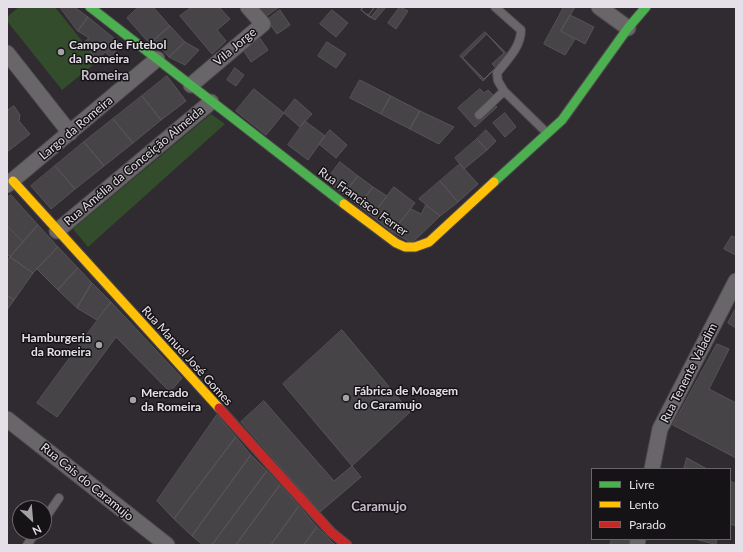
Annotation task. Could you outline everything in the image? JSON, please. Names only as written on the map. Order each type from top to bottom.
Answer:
[{"type":"street","name":"Rua Francisco Ferrer","points":[[90,7],[391,240],[397,244],[409,248],[420,247],[430,242],[562,120],[628,28],[646,7]]},
{"type":"street","name":"Vila Jorge","points":[[190,85],[263,24],[248,7]]},
{"type":"street","points":[[599,7],[628,28]]},
{"type":"street","points":[[7,53],[70,133]]},
{"type":"street","name":"Largo da Romeira","points":[[10,183],[157,59]]},
{"type":"street","name":"Rua Amélia da Conceição Almeida","points":[[57,230],[211,102]]},
{"type":"street","name":"Rua Manuel José Gomes","points":[[10,183],[57,230],[331,532],[347,545]]},
{"type":"street","name":"Rua Tenente Valadim","points":[[652,468],[660,429],[736,282]]},
{"type":"street","name":"Rua Cais do Caramujo","points":[[7,418],[167,545]]},
{"type":"lane","points":[[495,7],[521,30],[521,37],[514,53],[497,73],[498,81],[504,91],[548,133]]},
{"type":"lane","points":[[478,115],[504,91]]},
{"type":"lane","points":[[52,508],[59,498]]},
{"type":"green space","name":"Campo de Futebol da Romeira","points":[[19,7],[55,7],[98,61],[62,90],[7,21],[7,17]]},
{"type":"green space","points":[[211,114],[225,124],[88,247],[73,229]]},
{"type":"building","points":[[60,7],[74,7],[88,17],[78,31]]},
{"type":"building","points":[[139,7],[153,7],[170,26],[150,44],[127,18]]},
{"type":"building","points":[[192,7],[219,7],[230,19],[217,30],[226,41],[212,54],[180,16]]},
{"type":"building","points":[[255,7],[279,7],[265,17]]},
{"type":"building","points":[[363,7],[375,7],[368,16],[361,10]]},
{"type":"building","points":[[364,7],[379,7],[371,17],[361,10]]},
{"type":"building","points":[[375,7],[386,7],[375,20],[368,16]]},
{"type":"building","points":[[400,7],[408,11],[396,29],[388,23]]},
{"type":"building","points":[[564,7],[575,7],[561,31],[575,39],[565,55],[544,44]]},
{"type":"building","points":[[280,10],[290,25],[277,34],[267,20]]},
{"type":"building","points":[[332,10],[348,23],[336,37],[320,24]]},
{"type":"building","points":[[570,15],[594,27],[585,44],[561,31]]},
{"type":"building","points":[[88,17],[121,44],[111,57],[105,52],[98,61],[83,43],[89,38],[78,31]]},
{"type":"building","points":[[170,26],[185,42],[169,57],[154,40]]},
{"type":"building","points":[[485,32],[504,53],[492,64],[496,68],[483,81],[460,56]]},
{"type":"building","points":[[257,34],[268,50],[251,62],[240,45]]},
{"type":"building","points":[[487,34],[508,55],[484,79],[463,58]]},
{"type":"building","points":[[185,42],[199,50],[185,65],[169,57]]},
{"type":"building","points":[[327,42],[346,54],[336,68],[318,56]]},
{"type":"building","points":[[235,68],[244,75],[236,86],[227,80]]},
{"type":"building","points":[[167,76],[186,101],[161,120],[142,96]]},
{"type":"building","points":[[360,80],[391,96],[381,114],[350,98]]},
{"type":"building","points":[[254,89],[284,113],[266,135],[236,111]]},
{"type":"building","points":[[480,89],[484,93],[488,90],[498,100],[494,104],[497,107],[475,127],[458,108]]},
{"type":"building","points":[[142,96],[161,120],[133,143],[113,119]]},
{"type":"building","points":[[391,96],[420,111],[410,129],[381,114]]},
{"type":"building","points":[[295,99],[312,114],[300,127],[284,113]]},
{"type":"building","points":[[14,106],[20,115],[19,121],[30,134],[7,152],[7,111]]},
{"type":"building","points":[[420,111],[454,127],[439,144],[410,129]]},
{"type":"building","points":[[505,113],[516,127],[505,137],[493,123]]},
{"type":"building","points":[[113,119],[133,143],[104,166],[84,142]]},
{"type":"building","points":[[305,121],[325,136],[308,160],[288,145]]},
{"type":"building","points":[[330,130],[347,145],[336,158],[319,144]]},
{"type":"building","points":[[486,130],[496,141],[487,150],[477,139]]},
{"type":"building","points":[[477,139],[487,150],[464,169],[455,158]]},
{"type":"building","points":[[84,142],[104,166],[75,189],[55,166]]},
{"type":"building","points":[[340,162],[358,176],[344,194],[326,181]]},
{"type":"building","points":[[460,164],[478,184],[458,202],[440,181]]},
{"type":"building","points":[[55,166],[75,189],[51,209],[31,186]]},
{"type":"building","points":[[358,176],[373,187],[359,206],[344,194]]},
{"type":"building","points":[[440,181],[458,202],[440,216],[419,199]]},
{"type":"building","points":[[373,187],[387,196],[372,216],[359,206]]},
{"type":"building","points":[[394,187],[415,203],[392,232],[372,216]]},
{"type":"building","points":[[11,195],[38,225],[23,242],[7,226],[7,198]]},
{"type":"building","points":[[426,205],[440,216],[412,243],[392,232],[411,209],[421,214]]},
{"type":"building","points":[[38,225],[58,247],[33,273],[10,257]]},
{"type":"building","points":[[7,226],[23,242],[10,257],[7,254]]},
{"type":"building","points":[[732,236],[736,238],[736,255],[724,249]]},
{"type":"building","points":[[58,247],[78,268],[58,290],[37,269]]},
{"type":"building","points":[[10,257],[33,273],[14,300],[7,295],[7,262]]},
{"type":"building","points":[[78,268],[92,283],[77,308],[58,290]]},
{"type":"building","points":[[92,283],[111,302],[97,320],[77,308]]},
{"type":"building","points":[[7,295],[14,300],[7,310]]},
{"type":"building","points":[[111,302],[182,378],[170,392],[116,337],[57,417],[37,403]]},
{"type":"building","points":[[736,308],[736,328],[728,323]]},
{"type":"building","name":"Fábrica de Moagem do Caramujo","points":[[342,330],[410,412],[352,466],[283,384]]},
{"type":"building","points":[[717,344],[729,349],[709,389],[736,403],[736,458],[673,425]]},
{"type":"building","points":[[264,401],[334,481],[352,466],[361,477],[320,512],[241,422]]},
{"type":"building","points":[[217,415],[236,437],[174,519],[157,501]]},
{"type":"building","points":[[236,437],[251,455],[192,536],[174,519]]},
{"type":"building","points":[[251,455],[267,471],[212,545],[203,545],[192,536]]},
{"type":"building","points":[[687,458],[705,468],[684,468]]},
{"type":"building","points":[[267,471],[280,485],[236,545],[212,545]]},
{"type":"building","points":[[731,482],[736,484],[736,526],[731,524]]},
{"type":"building","points":[[280,485],[299,506],[271,545],[236,545]]},
{"type":"building","points":[[299,506],[317,527],[304,545],[271,545]]},
{"type":"building","points":[[317,527],[335,545],[304,545]]},
{"type":"building","points":[[612,540],[631,540],[630,545],[610,545]]},
{"type":"building","points":[[699,540],[717,540],[716,544]]},
{"type":"traffic: fast","points":[[90,7],[344,204]]},
{"type":"traffic: fast","points":[[494,182],[562,120],[628,28],[646,7]]},
{"type":"traffic: slow","points":[[13,181],[219,408]]},
{"type":"traffic: slow","points":[[344,204],[396,243],[405,247],[415,247],[429,242],[494,182]]},
{"type":"traffic: jam","points":[[219,408],[331,532],[347,545]]},
{"type":"place","name":"Campo de Futebol da Romeira","points":[[61,52]]},
{"type":"place","name":"Hamburgeria da Romeira","points":[[99,345]]},
{"type":"place","name":"Fábrica de Moagem do Caramujo","points":[[346,398]]},
{"type":"place","name":"Mercado da Romeira","points":[[133,400]]},
{"type":"district","name":"Romeira","points":[[105,76]]},
{"type":"district","name":"Caramujo","points":[[379,507]]}]
